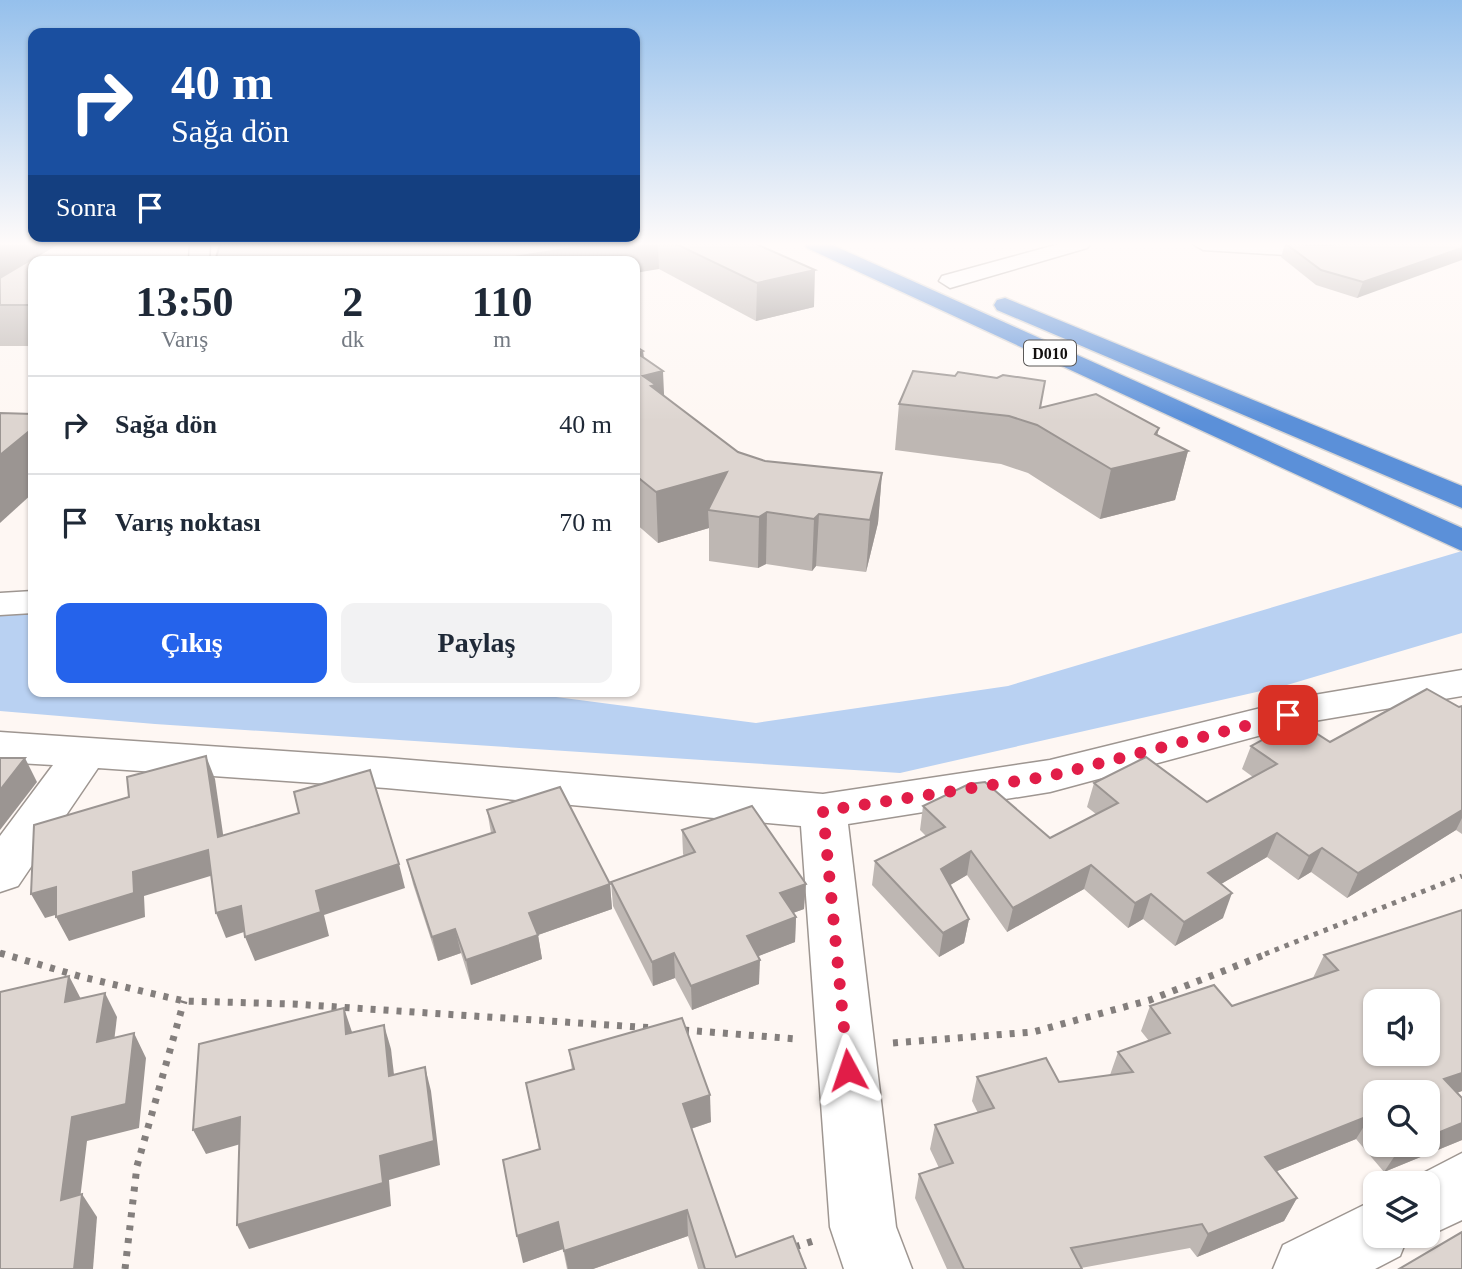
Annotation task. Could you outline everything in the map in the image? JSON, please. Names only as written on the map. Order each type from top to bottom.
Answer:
[{"type":"highway","name":"D010","points":[[942,303],[1286,463],[1462,541]]},
{"type":"highway","name":"D010","points":[[1002,303],[1462,498]]},
{"type":"street","points":[[0,604],[28,602]]},
{"type":"street","points":[[0,747],[386,773],[823,811],[1050,776],[1314,708],[1462,683]]},
{"type":"street","points":[[0,873],[85,754]]},
{"type":"street","points":[[823,811],[846,1043],[871,1248]]},
{"type":"street","points":[[1440,1197],[1462,1185]]},
{"type":"street","points":[[1307,1269],[1363,1239]]},
{"type":"path","points":[[680,1030],[846,1043],[937,1042],[1033,1032],[1150,1000],[1462,876]]},
{"type":"path","points":[[0,953],[184,1001],[321,1006],[666,1029]]},
{"type":"path","points":[[125,1269],[138,1166],[184,1001]]},
{"type":"path","points":[[783,1250],[871,1248]]},
{"type":"water","points":[[1462,551],[1462,633],[1287,685],[900,773],[155,724],[0,711],[0,603],[28,606],[28,697],[556,697],[756,723],[1008,686]]},
{"type":"building","points":[[0,303],[28,303],[28,305]]},
{"type":"building","points":[[640,355],[663,371],[643,376],[656,385],[651,386],[738,452],[765,461],[882,473],[870,520],[819,514],[814,519],[767,512],[759,517],[708,510],[727,472],[656,492],[640,479]]},
{"type":"building","points":[[913,371],[955,376],[958,372],[997,378],[1003,375],[1045,381],[1040,408],[1096,394],[1159,428],[1155,434],[1188,451],[1111,469],[1037,425],[1009,416],[899,404]]},
{"type":"building","points":[[0,413],[28,414],[28,432],[0,455]]},
{"type":"building","points":[[1427,689],[1459,707],[1462,706],[1462,810],[1358,873],[1322,848],[1309,856],[1277,833],[1208,873],[1232,893],[1184,922],[1151,894],[1135,903],[1091,865],[1013,908],[971,851],[941,869],[969,919],[943,933],[875,861],[945,827],[923,806],[969,784],[985,782],[1050,838],[1118,803],[1094,783],[1146,757],[1207,802],[1277,764],[1251,746],[1297,721],[1330,742]]},
{"type":"building","points":[[206,756],[218,837],[299,813],[294,792],[370,770],[399,864],[316,891],[321,912],[245,937],[241,906],[216,913],[208,850],[133,872],[134,893],[56,917],[56,887],[31,894],[34,825],[129,797],[127,777]]},
{"type":"building","points":[[0,758],[25,758],[0,790]]},
{"type":"building","points":[[560,787],[610,884],[529,913],[538,935],[466,960],[455,929],[432,937],[407,860],[495,832],[487,810]]},
{"type":"building","points":[[752,806],[806,884],[780,893],[796,917],[747,936],[760,960],[691,986],[674,953],[652,962],[611,882],[695,852],[682,830]]},
{"type":"building","points":[[1462,910],[1462,1073],[1444,1079],[1462,1098],[1462,1123],[1440,1132],[1440,1080],[1363,1080],[1363,1118],[1265,1157],[1297,1198],[1208,1234],[1202,1224],[1071,1248],[1082,1269],[964,1269],[919,1174],[953,1163],[935,1125],[994,1108],[977,1077],[1046,1058],[1059,1082],[1133,1072],[1118,1052],[1170,1033],[1150,1006],[1214,985],[1232,1006],[1338,970],[1324,955]]},
{"type":"building","points":[[69,976],[65,1002],[105,993],[97,1042],[134,1033],[126,1104],[72,1117],[61,1200],[82,1194],[74,1269],[0,1269],[0,992]]},
{"type":"building","points":[[344,1008],[346,1034],[384,1025],[389,1076],[425,1067],[434,1141],[380,1156],[383,1183],[237,1225],[240,1117],[193,1130],[199,1044]]},
{"type":"building","points":[[682,1018],[710,1095],[683,1104],[736,1257],[793,1236],[806,1269],[705,1269],[687,1210],[564,1251],[558,1222],[517,1236],[503,1160],[540,1149],[526,1083],[574,1069],[569,1050]]},
{"type":"building","points":[[1462,1232],[1462,1269],[1399,1269],[1435,1248],[1440,1248],[1440,1245]]},
{"type":"route","points":[[848,1070],[823,811],[1050,776],[1288,715]]}]
